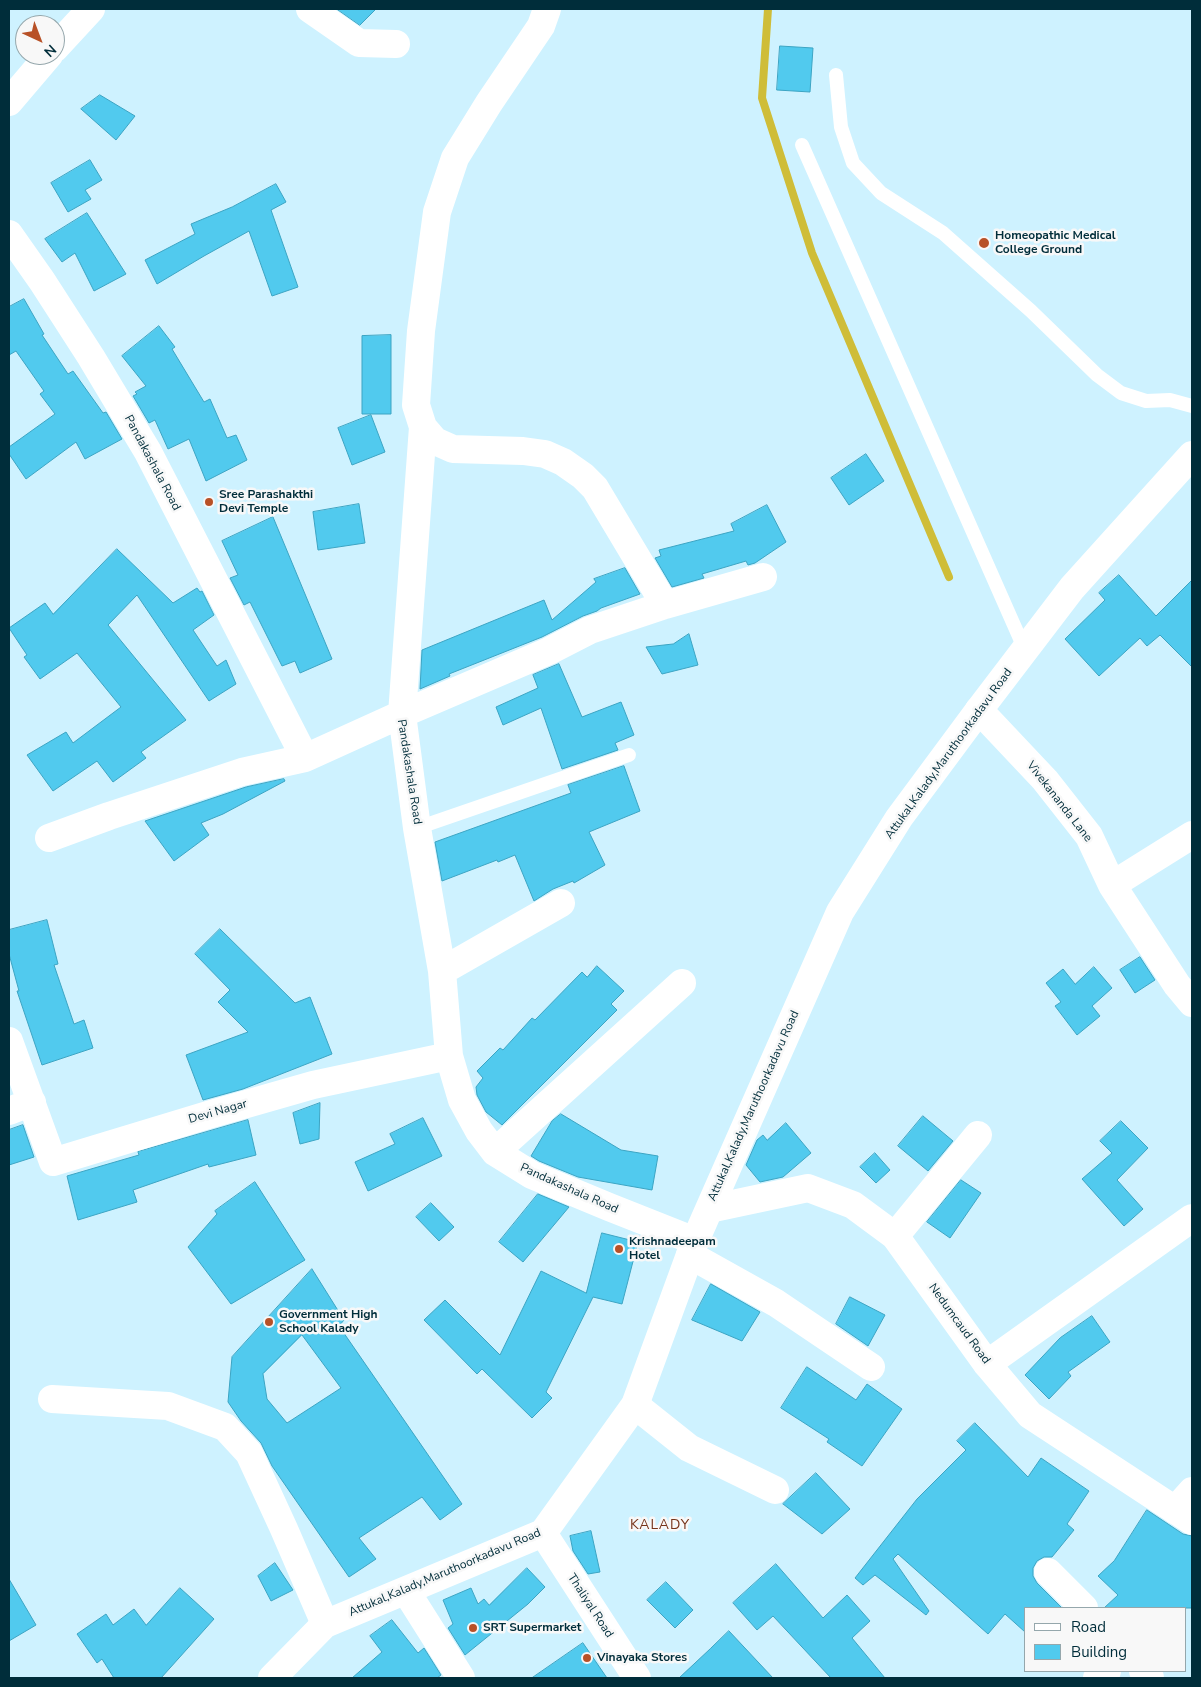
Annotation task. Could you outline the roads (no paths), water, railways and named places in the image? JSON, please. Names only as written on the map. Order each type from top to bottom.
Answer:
[{"type":"street","points":[[65,37],[91,9]]},
{"type":"street","points":[[310,9],[359,42],[396,44]]},
{"type":"street","points":[[547,9],[541,26],[489,103],[455,158],[437,212],[421,331],[416,396],[416,405],[423,427],[402,714],[549,651],[590,630],[665,605],[763,577]]},
{"type":"street","points":[[9,102],[40,65]]},
{"type":"street","name":"Pandakashala Road","points":[[9,234],[92,357],[148,452],[304,758],[402,714],[418,828],[442,971],[449,1056],[462,1100],[479,1131],[495,1152],[532,1175],[608,1207],[692,1248],[871,1367]]},
{"type":"street","points":[[423,427],[435,441],[453,449],[523,451],[545,454],[563,462],[576,471],[595,488],[665,605]]},
{"type":"street","name":"Attukal,Kalady,Maruthoorkadavu Road","points":[[272,1678],[325,1624],[543,1533],[634,1405],[692,1248],[840,912],[900,818],[1072,588],[1192,455]]},
{"type":"street","name":"Vivekananda Lane","points":[[979,710],[1045,780],[1090,836],[1112,885],[1177,985],[1192,1002]]},
{"type":"street","points":[[49,838],[242,772],[304,758]]},
{"type":"street","points":[[1112,885],[1192,835]]},
{"type":"street","points":[[442,971],[562,903]]},
{"type":"street","points":[[495,1152],[682,983]]},
{"type":"street","name":"Devi Nagar","points":[[9,1041],[20,1106],[52,1162],[312,1085],[449,1056]]},
{"type":"street","points":[[895,1236],[978,1135]]},
{"type":"street","name":"Nedumcaud Road","points":[[709,1208],[808,1188],[853,1205],[895,1236],[987,1364],[1030,1415],[1186,1507]]},
{"type":"street","points":[[987,1364],[1192,1218]]},
{"type":"street","points":[[52,1399],[168,1406],[225,1427],[249,1454],[325,1624]]},
{"type":"street","points":[[634,1405],[690,1448],[775,1490]]},
{"type":"street","name":"Thaliyal Road","points":[[543,1533],[637,1678]]},
{"type":"street","points":[[1048,1572],[1083,1607]]},
{"type":"street","points":[[406,1591],[461,1678]]},
{"type":"lane","points":[[836,75],[841,127],[853,163],[881,193],[943,233],[1120,393],[1146,401],[1170,400],[1192,406]]},
{"type":"lane","points":[[802,145],[1025,650]]},
{"type":"lane","points":[[418,828],[629,755]]},
{"type":"waterway","points":[[768,9],[762,98],[812,253],[949,577]]},
{"type":"place","name":"Homeopathic Medical College Ground","points":[[984,243]]},
{"type":"place","name":"Sree Parashakthi Devi Temple","points":[[209,502]]},
{"type":"place","name":"Krishnadeepam Hotel","points":[[619,1249]]},
{"type":"place","name":"Government High School Kalady","points":[[269,1322]]},
{"type":"place","name":"SRT Supermarket","points":[[473,1628]]},
{"type":"place","name":"Vinayaka Stores","points":[[587,1658]]},
{"type":"district","name":"KALADY","points":[[660,1526]]}]
